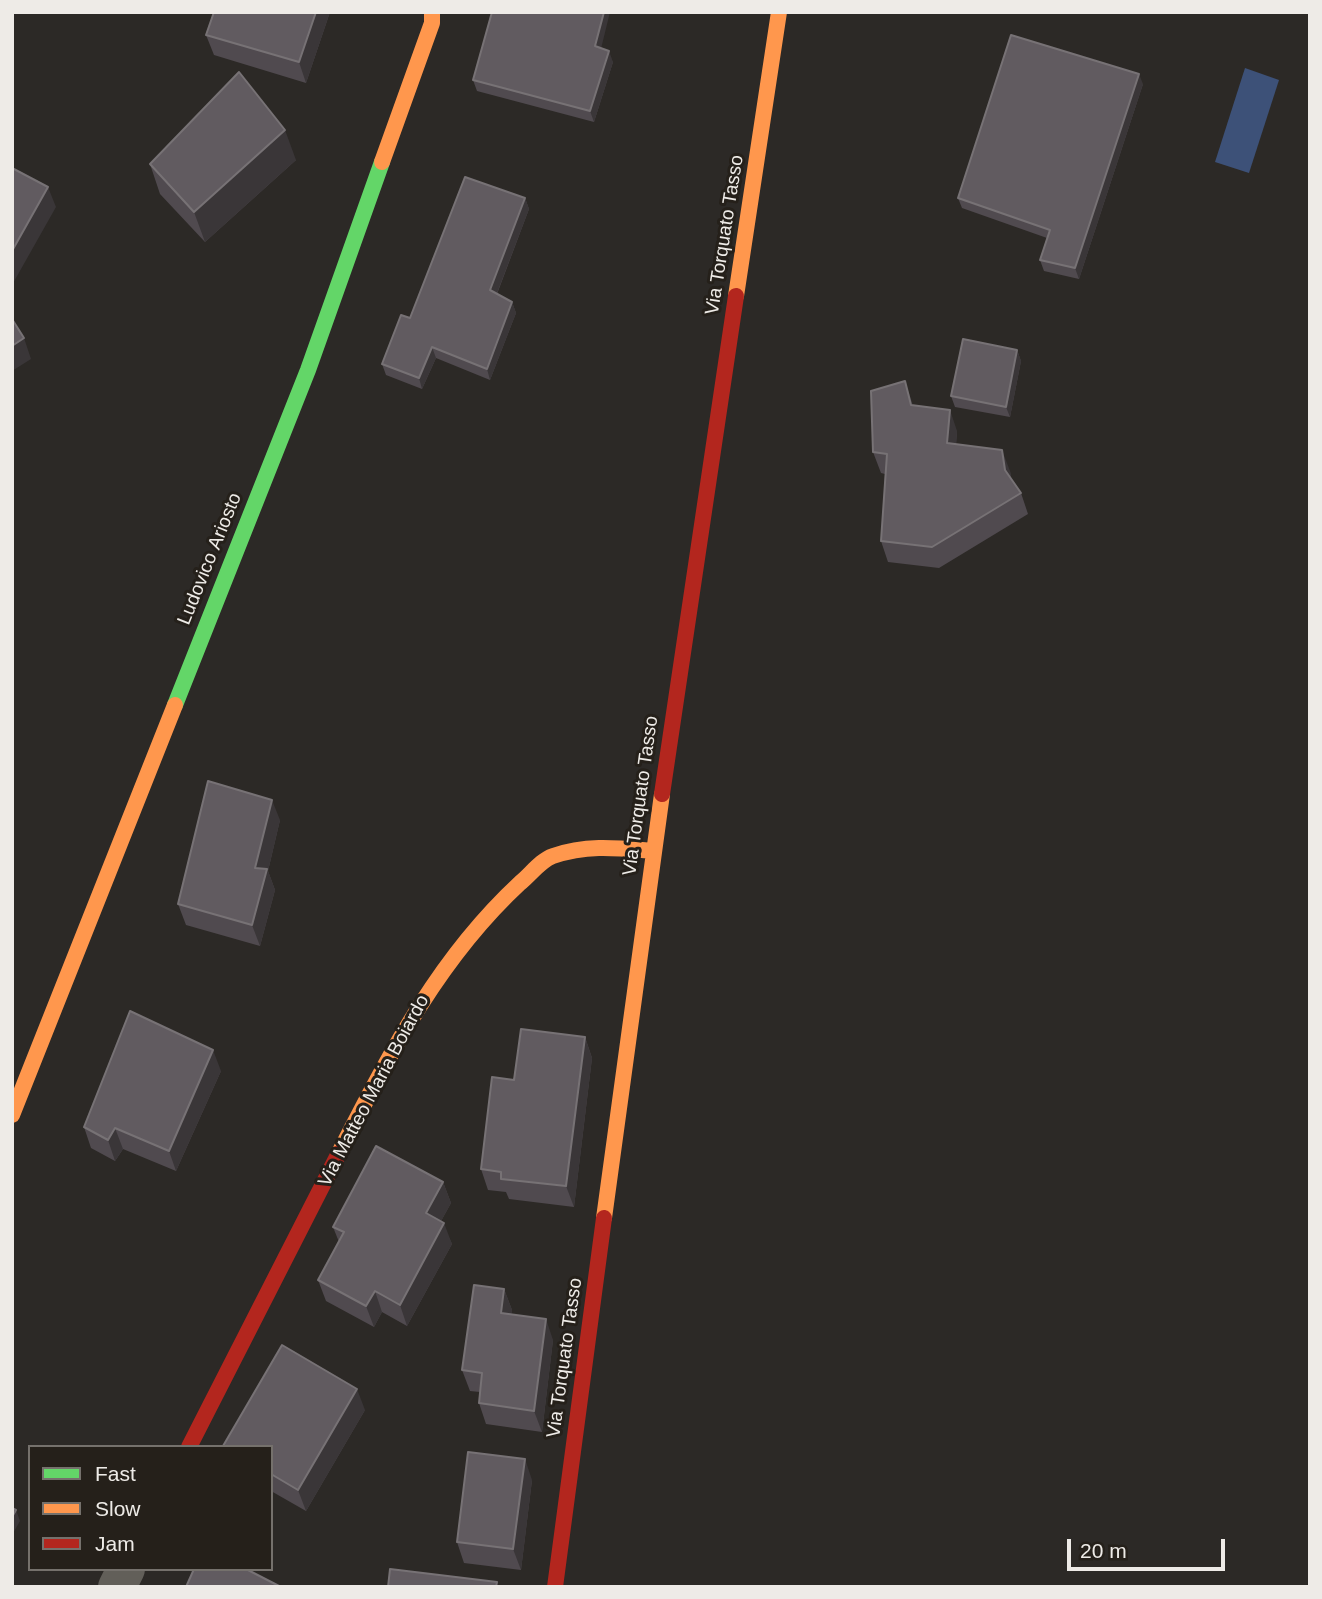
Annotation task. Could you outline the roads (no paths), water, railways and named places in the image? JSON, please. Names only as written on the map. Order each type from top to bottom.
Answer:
[{"type":"street","name":"Ludovico Ariosto","points":[[12,1115],[308,370],[432,23],[432,12]]},
{"type":"street","name":"Via Torquato Tasso","points":[[555,1587],[653,851],[779,12]]},
{"type":"street","name":"Via Matteo Maria Boiardo","points":[[190,1445],[394,1046],[439,972],[500,902],[549,857],[587,846],[653,851]]},
{"type":"street","points":[[117,1587],[125,1571]]},
{"type":"water","points":[[1245,68],[1279,80],[1249,173],[1215,162]]}]
